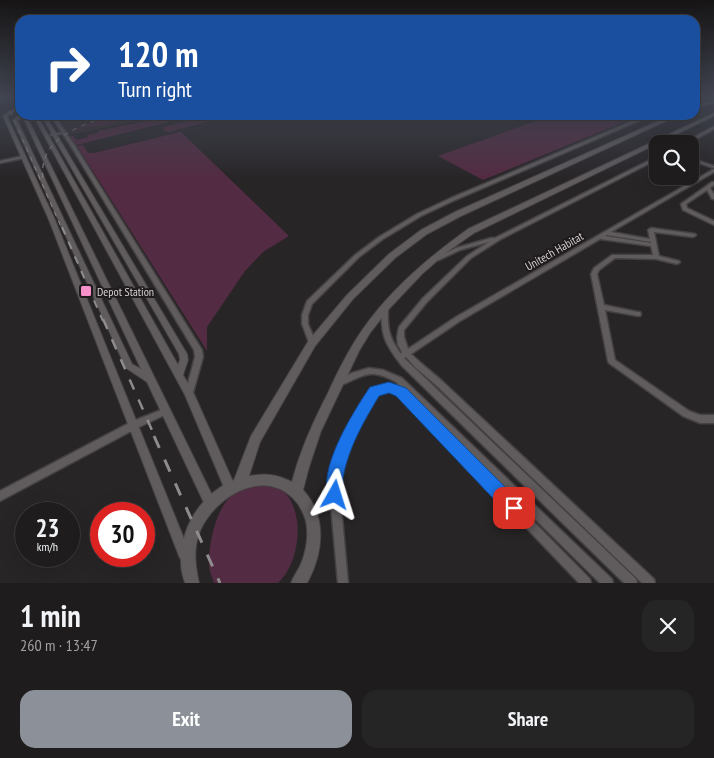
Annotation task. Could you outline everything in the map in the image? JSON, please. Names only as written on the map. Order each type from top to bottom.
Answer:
[{"type":"main road","points":[[235,485],[255,440],[312,343],[350,297],[392,256],[424,232],[458,214],[656,124]]},
{"type":"main road","points":[[296,492],[302,462],[317,424],[350,360],[373,322],[438,254],[471,232],[693,124]]},
{"type":"main road","points":[[192,583],[187,553],[191,535],[199,517],[210,503],[235,485],[268,480],[283,484],[296,492],[307,506],[314,524],[314,545],[308,567],[298,583]]},
{"type":"street","points":[[9,124],[52,220],[188,563]]},
{"type":"street","points":[[17,124],[128,366],[150,380]]},
{"type":"street","points":[[27,124],[194,474],[210,503]]},
{"type":"street","points":[[41,124],[183,354],[184,360],[179,375]]},
{"type":"street","points":[[46,124],[51,138],[179,375],[235,485]]},
{"type":"street","points":[[58,124],[198,350],[199,357],[189,394]]},
{"type":"street","points":[[312,343],[305,324],[305,315],[309,303],[358,256],[381,238],[446,202],[628,124]]},
{"type":"street","points":[[699,136],[714,128]]},
{"type":"street","points":[[51,138],[66,135]]},
{"type":"street","points":[[0,162],[23,157]]},
{"type":"street","points":[[632,583],[456,413],[403,355],[400,340],[401,329],[425,300],[455,269],[500,238],[649,162]]},
{"type":"street","points":[[699,163],[714,169]]},
{"type":"street","name":"Unitech Habitat","points":[[403,355],[458,320],[714,169]]},
{"type":"street","points":[[714,183],[683,204],[683,207],[714,223]]},
{"type":"street","points":[[707,187],[714,198]]},
{"type":"street","points":[[656,257],[651,230],[693,235]]},
{"type":"street","points":[[606,233],[654,243]]},
{"type":"street","points":[[600,237],[654,243]]},
{"type":"street","points":[[429,263],[458,249],[500,238]]},
{"type":"street","points":[[677,262],[656,257],[618,255],[596,269],[594,274],[602,307],[609,356],[617,366],[686,414],[700,419],[714,419]]},
{"type":"street","points":[[602,307],[638,314]]},
{"type":"street","points":[[385,308],[384,328],[387,341],[439,383],[650,583]]},
{"type":"street","points":[[387,341],[400,340]]},
{"type":"street","points":[[337,384],[356,374],[369,371],[389,374],[400,380],[432,418],[586,583]]},
{"type":"street","points":[[439,383],[456,413]]},
{"type":"street","points":[[343,583],[335,478],[355,422],[375,391],[389,388],[401,392],[432,418],[608,583]]},
{"type":"street","points":[[0,496],[134,426],[166,412]]},
{"type":"street","points":[[558,554],[567,543]]},
{"type":"shaded area","points":[[62,124],[121,124],[69,135]]},
{"type":"shaded area","points":[[89,124],[108,124],[81,128],[81,130],[75,130]]},
{"type":"shaded area","points":[[130,124],[160,124],[76,145],[70,136],[74,136],[78,140],[88,137],[87,135],[98,133],[97,131]]},
{"type":"shaded area","points":[[174,124],[199,124],[169,132],[165,131],[162,127]]},
{"type":"shaded area","points":[[212,124],[181,132],[289,236],[263,252],[245,271],[207,327],[207,351],[77,146],[83,145],[88,153]]},
{"type":"shaded area","points":[[527,124],[618,124],[483,180],[438,156]]},
{"type":"shaded area","points":[[263,484],[282,491],[293,505],[298,528],[295,553],[291,564],[278,583],[214,583],[209,566],[209,554],[213,530],[222,507],[229,497],[238,490],[248,485]]},
{"type":"railway","points":[[16,124],[62,229]]},
{"type":"railway","points":[[43,178],[43,164],[47,153],[54,143],[75,129],[87,124]]},
{"type":"railway","points":[[62,227],[103,321]]},
{"type":"railway","points":[[103,319],[155,437]]},
{"type":"railway","points":[[154,436],[220,583]]},
{"type":"place","name":"Depot Station","points":[[86,291]]},
{"type":"route","points":[[335,495],[335,478],[355,422],[370,396],[381,388],[389,388],[401,392],[514,508]]}]
